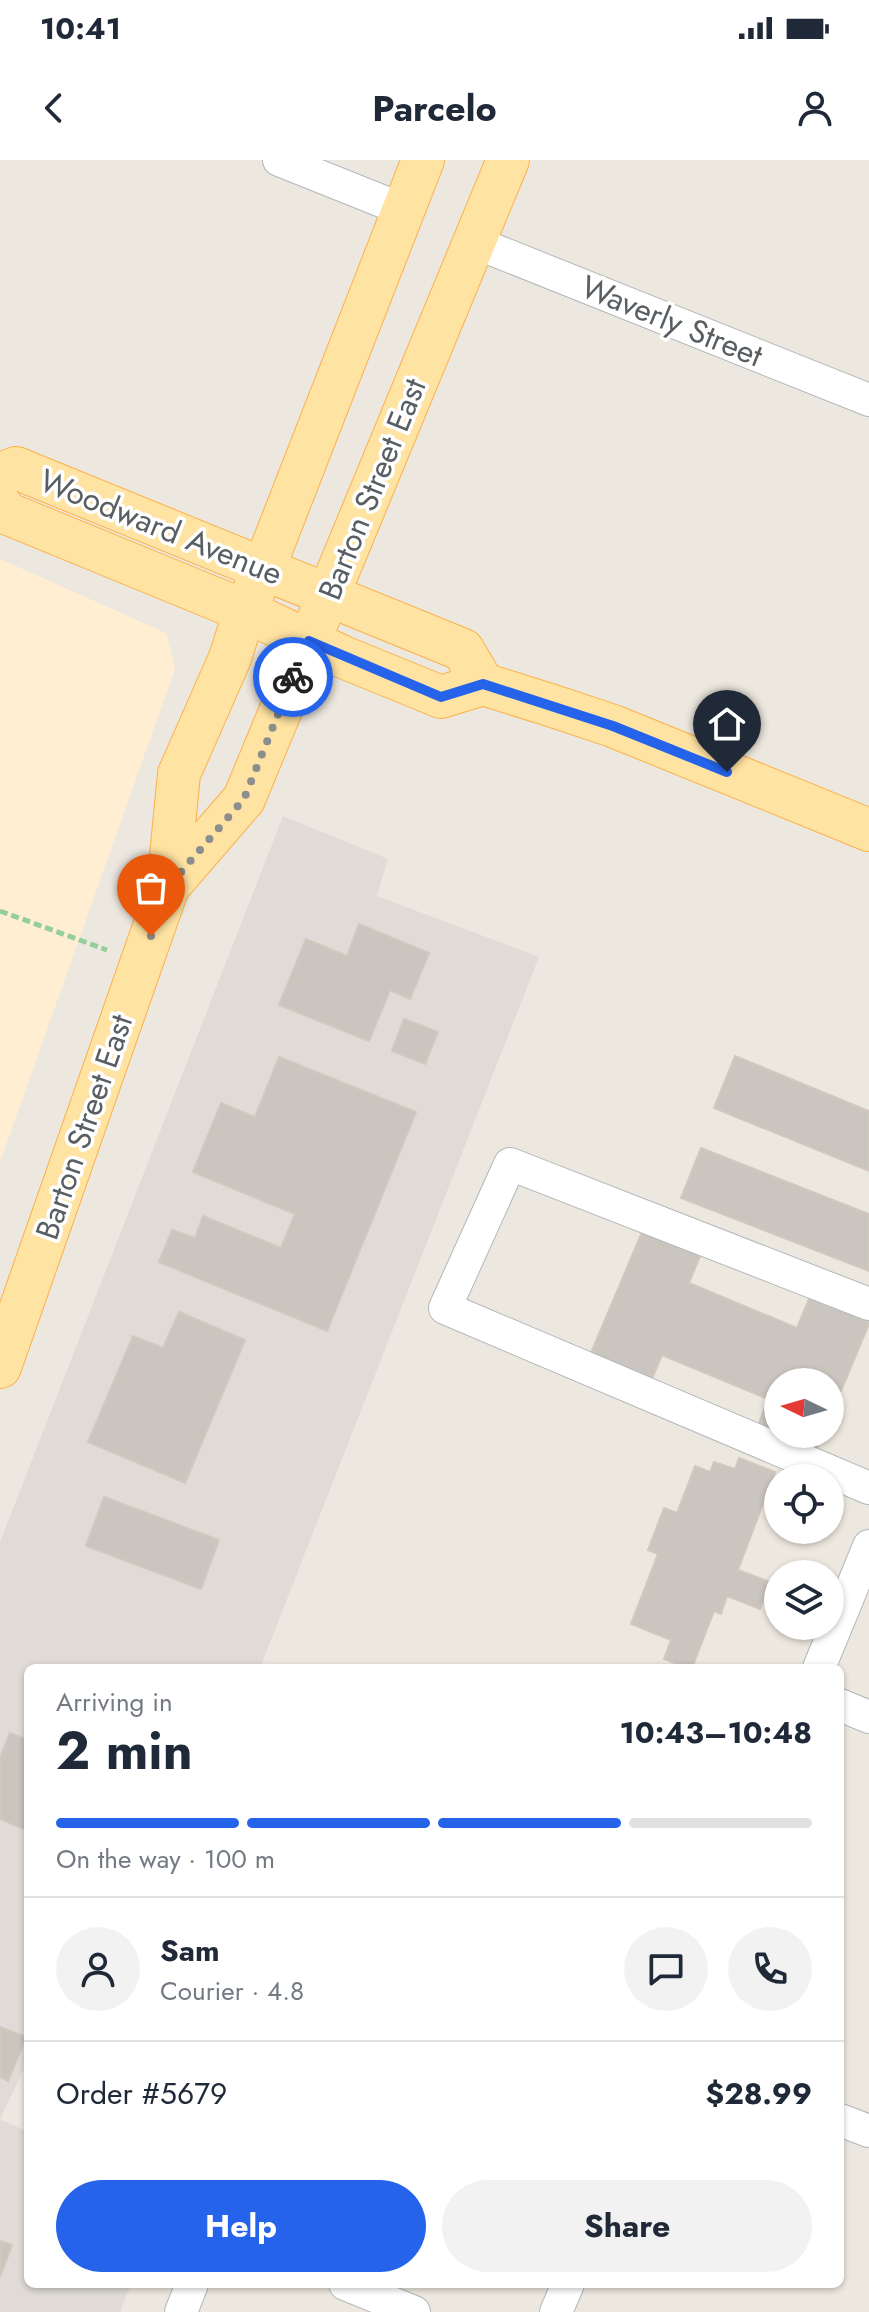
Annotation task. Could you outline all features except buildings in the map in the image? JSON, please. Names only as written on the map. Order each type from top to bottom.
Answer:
[{"type":"main road","name":"Barton Street East","points":[[0,1367],[168,887],[179,774],[230,658],[245,611],[423,160]]},
{"type":"main road","name":"Barton Street East","points":[[168,887],[244,799],[508,160]]},
{"type":"main road","name":"Woodward Avenue","points":[[0,474],[16,468],[463,650],[483,684],[441,697],[245,611],[6,513],[0,504]]},
{"type":"main road","points":[[483,684],[613,726],[869,830]]},
{"type":"street","points":[[279,160],[404,210]]},
{"type":"street","name":"Waverly Street","points":[[474,242],[869,400]]},
{"type":"street","points":[[869,1304],[510,1164],[445,1308],[869,1488]]},
{"type":"street","points":[[821,1664],[869,1546]]},
{"type":"street","points":[[844,1707],[869,1717]]},
{"type":"street","points":[[844,2122],[869,2131]]},
{"type":"street","points":[[181,2312],[190,2288]]},
{"type":"street","points":[[355,2288],[414,2312]]},
{"type":"street","points":[[556,2312],[566,2288]]},
{"type":"path","points":[[0,911],[142,960]]},
{"type":"shaded area","points":[[0,559],[166,633],[175,669],[0,1162]]},
{"type":"shaded area","points":[[283,816],[388,859],[377,896],[539,957],[262,1664],[24,1664],[24,2069],[0,2119],[0,1542]]},
{"type":"shaded area","points":[[0,2119],[24,2130],[24,2288],[129,2288],[120,2312],[0,2312]]},
{"type":"way so far","points":[[151,936],[168,887],[244,799],[293,677]]},
{"type":"route","points":[[293,677],[309,641],[441,697],[483,684],[613,726],[727,772]]}]
